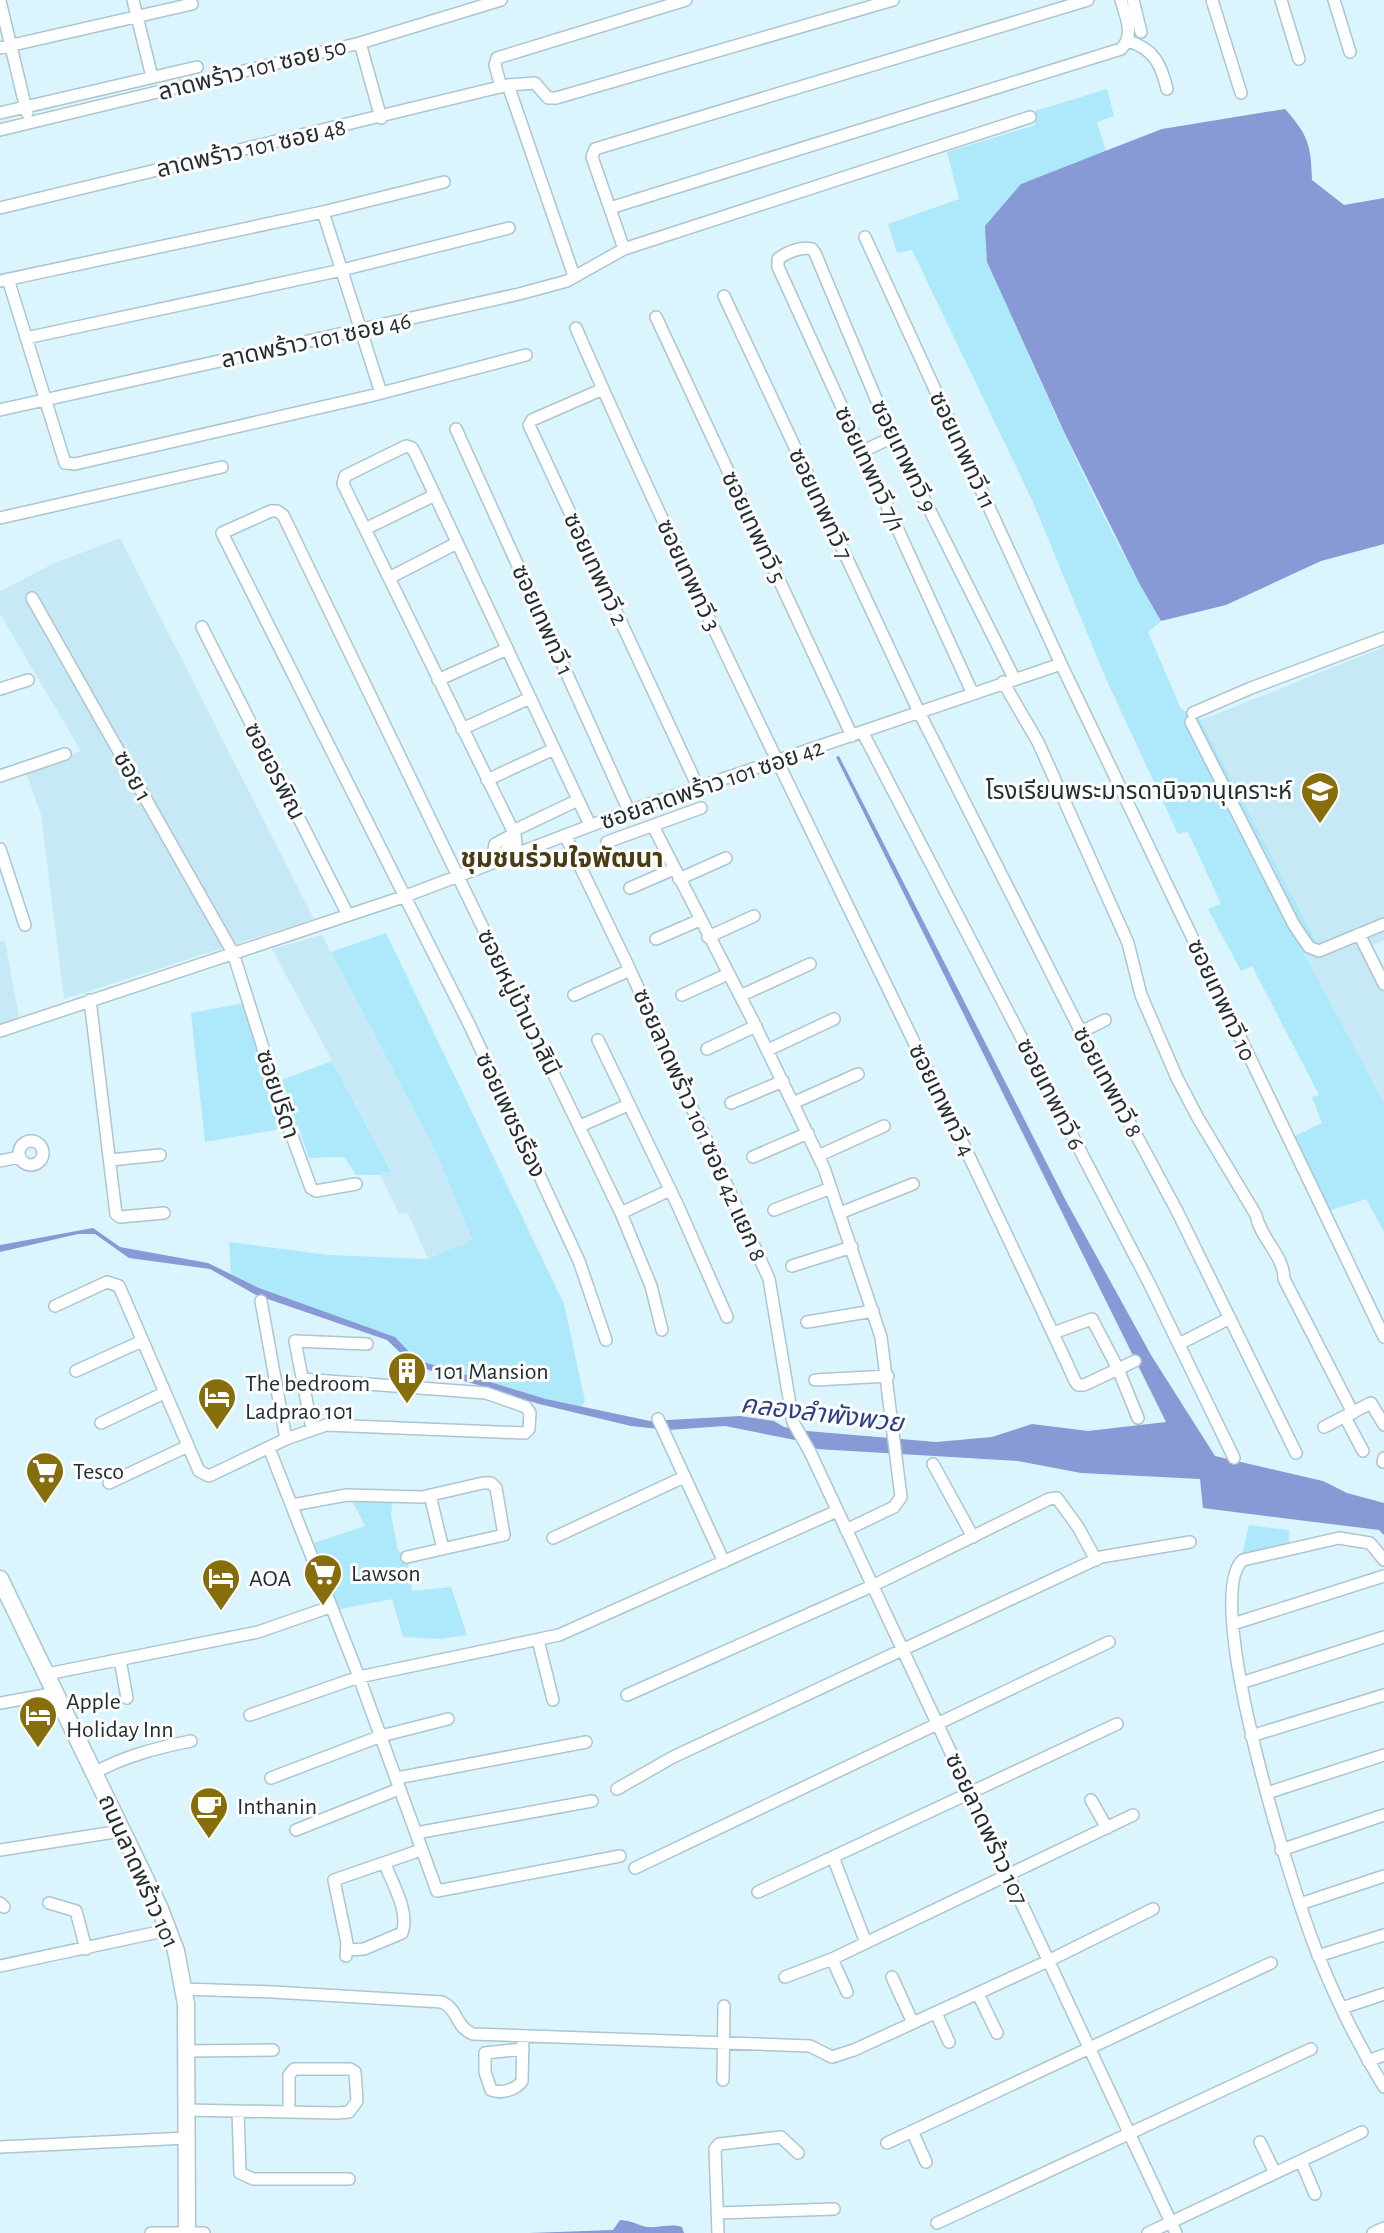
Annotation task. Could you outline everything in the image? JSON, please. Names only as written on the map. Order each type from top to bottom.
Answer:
[{"type":"street","points":[[133,0],[152,77]]},
{"type":"street","name":"ลาดพร้าว 101 ซอย 50","points":[[0,130],[360,43],[501,0]]},
{"type":"street","points":[[574,276],[495,65],[497,58],[686,0]]},
{"type":"street","points":[[505,86],[535,83],[548,98],[556,98],[893,0]]},
{"type":"street","points":[[624,249],[592,157],[595,149],[1088,0]]},
{"type":"street","points":[[610,208],[1121,49],[1130,33],[1121,0]]},
{"type":"street","points":[[1133,0],[1141,32]]},
{"type":"street","points":[[1212,0],[1241,93]]},
{"type":"street","points":[[1281,0],[1299,59]]},
{"type":"street","points":[[1334,0],[1350,52]]},
{"type":"street","points":[[0,1],[5,46],[29,123]]},
{"type":"street","points":[[5,46],[192,4]]},
{"type":"street","points":[[1128,41],[1149,50],[1156,58],[1167,89]]},
{"type":"street","points":[[360,43],[381,118]]},
{"type":"street","points":[[0,113],[197,67]]},
{"type":"street","name":"ลาดพร้าว 101 ซอย 48","points":[[0,208],[505,86]]},
{"type":"street","name":"ลาดพร้าว 101 ซอย 46","points":[[0,410],[470,307],[564,282],[624,249],[1030,117]]},
{"type":"street","points":[[444,182],[323,212],[4,280],[26,338],[63,459],[65,463],[75,464],[381,393],[526,355]]},
{"type":"street","points":[[323,212],[381,393]]},
{"type":"street","points":[[26,338],[342,270],[509,228]]},
{"type":"street","name":"ซอยเทพทวี 11","points":[[865,237],[1061,664]]},
{"type":"street","name":"ซอยเทพทวี 9","points":[[792,252],[810,248],[815,253],[893,437],[1038,742],[1128,943],[1141,995],[1177,1078],[1284,1269],[1284,1279],[1363,1451]]},
{"type":"street","name":"ซอยเทพทวี 7/1","points":[[792,252],[780,257],[778,267],[972,692]]},
{"type":"street","name":"ซอยเทพทวี 7","points":[[724,296],[919,712]]},
{"type":"street","name":"ซอยเทพทวี 5","points":[[656,317],[858,734]]},
{"type":"street","name":"ซอยเทพทวี 3","points":[[576,328],[775,760]]},
{"type":"street","name":"ซอยเทพทวี 2","points":[[603,389],[532,420],[529,425],[698,787]]},
{"type":"street","name":"ซอยเทพทวี 1","points":[[456,429],[629,811]]},
{"type":"street","points":[[863,451],[893,437]]},
{"type":"street","points":[[501,860],[503,853],[516,844],[513,832],[343,484],[349,473],[409,446],[590,825]]},
{"type":"street","points":[[0,518],[222,467]]},
{"type":"street","points":[[365,529],[435,495]]},
{"type":"street","name":"ซอยหมู่บ้านวาสินี","points":[[403,897],[222,533],[271,511],[283,515],[580,1126],[651,1286],[662,1330]]},
{"type":"street","points":[[389,578],[457,543]]},
{"type":"street","name":"ซอย 1","points":[[32,598],[233,953]]},
{"type":"street","name":"ซอยอรพิณ","points":[[202,627],[348,915]]},
{"type":"street","points":[[1384,638],[1251,688],[1192,718],[1294,925],[1309,947],[1319,951],[1384,924]]},
{"type":"street","points":[[438,680],[507,649]]},
{"type":"street","name":"ซอยลาดพร้าว 101 ซอย 42","points":[[0,1031],[403,897],[629,811],[1061,664]]},
{"type":"street","name":"ซอยเทพทวี 10","points":[[1061,664],[1384,1337]]},
{"type":"street","points":[[0,689],[28,680]]},
{"type":"street","points":[[462,729],[530,698]]},
{"type":"street","name":"ซอยเทพทวี 8","points":[[919,712],[1081,1032],[1177,1211],[1296,1453]]},
{"type":"street","name":"ซอยเทพทวี 6","points":[[858,734],[993,980],[1234,1458]]},
{"type":"street","points":[[487,780],[554,749]]},
{"type":"street","points":[[0,776],[65,754]]},
{"type":"street","name":"ซอยเทพทวี 4","points":[[775,760],[1078,1385],[1135,1361]]},
{"type":"street","points":[[513,832],[578,800]]},
{"type":"street","points":[[607,842],[701,808]]},
{"type":"street","points":[[653,826],[808,1133],[840,1213],[881,1337],[889,1381],[901,1499],[896,1505],[846,1530]]},
{"type":"street","name":"ซอยลาดพร้าว 101 ซอย 42 แยก 8","points":[[565,835],[630,970],[769,1279],[795,1427]]},
{"type":"street","points":[[1,853],[25,925]]},
{"type":"street","points":[[630,888],[726,858]]},
{"type":"street","name":"ซอยเพชรเรือง","points":[[403,897],[470,1026],[579,1261],[606,1340]]},
{"type":"street","points":[[708,937],[754,916]]},
{"type":"street","points":[[656,939],[700,920]]},
{"type":"street","points":[[1359,934],[1384,984]]},
{"type":"street","name":"ซอยปรีดา","points":[[233,953],[311,1188],[316,1191],[356,1184]]},
{"type":"street","points":[[740,996],[810,964]]},
{"type":"street","points":[[574,995],[630,970]]},
{"type":"street","points":[[682,995],[728,974]]},
{"type":"street","points":[[90,1000],[118,1216],[164,1213]]},
{"type":"street","points":[[768,1050],[834,1019]]},
{"type":"street","points":[[1081,1032],[1105,1020]]},
{"type":"street","points":[[707,1049],[756,1026]]},
{"type":"street","points":[[598,1040],[727,1317]]},
{"type":"street","points":[[793,1103],[858,1074]]},
{"type":"street","points":[[731,1103],[783,1081]]},
{"type":"street","points":[[580,1126],[628,1105]]},
{"type":"street","points":[[818,1156],[884,1126]]},
{"type":"street","points":[[753,1157],[808,1133]]},
{"type":"street","points":[[110,1160],[160,1155]]},
{"type":"street","points":[[0,1161],[19,1157]]},
{"type":"street","points":[[840,1213],[913,1184]]},
{"type":"street","points":[[774,1210],[831,1188]]},
{"type":"street","points":[[621,1213],[670,1190]]},
{"type":"street","points":[[792,1266],[852,1247]]},
{"type":"street","points":[[55,1306],[107,1282],[119,1286],[199,1471],[209,1476],[286,1439],[326,1425],[525,1433],[529,1429],[530,1413],[526,1407],[486,1393],[302,1379]]},
{"type":"street","points":[[261,1301],[286,1439]]},
{"type":"street","points":[[807,1322],[873,1311]]},
{"type":"street","points":[[1053,1333],[1091,1318],[1118,1369],[1138,1418]]},
{"type":"street","points":[[1179,1344],[1230,1318]]},
{"type":"street","points":[[76,1371],[142,1341]]},
{"type":"street","points":[[312,1429],[295,1341],[367,1344]]},
{"type":"street","points":[[815,1380],[889,1381]]},
{"type":"street","points":[[101,1423],[164,1393]]},
{"type":"street","points":[[1324,1427],[1371,1403],[1384,1425]]},
{"type":"street","points":[[658,1419],[724,1562]]},
{"type":"street","name":"ซอยลาดพร้าว 107","points":[[795,1427],[810,1452],[1173,2228]]},
{"type":"street","points":[[109,1483],[188,1446]]},
{"type":"street","points":[[269,1448],[359,1677],[433,1885],[439,1891],[620,1856]]},
{"type":"street","points":[[933,1464],[973,1537]]},
{"type":"street","points":[[553,1538],[684,1477]]},
{"type":"street","points":[[292,1505],[347,1495],[430,1495],[483,1483],[491,1483],[496,1488],[504,1535],[407,1557]]},
{"type":"street","points":[[430,1495],[443,1549]]},
{"type":"street","points":[[627,1695],[872,1586],[1049,1499],[1057,1498],[1096,1560]]},
{"type":"street","points":[[250,1715],[359,1677],[559,1635],[837,1511]]},
{"type":"street","points":[[1384,1560],[1370,1543],[1339,1538],[1243,1560],[1233,1573],[1233,1624],[1241,1683],[1251,1736],[1281,1850],[1318,1956],[1368,2061],[1384,2087]]},
{"type":"street","points":[[617,1789],[673,1757],[1096,1560],[1122,1552],[1190,1542]]},
{"type":"street","points":[[1233,1624],[1384,1576]]},
{"type":"street","name":"ถนนลาดพร้าว 101","points":[[0,1579],[168,1930],[184,1989],[187,2138],[193,2233]]},
{"type":"street","points":[[47,1674],[258,1632],[330,1607]]},
{"type":"street","points":[[1241,1683],[1384,1637]]},
{"type":"street","points":[[538,1640],[553,1700]]},
{"type":"street","points":[[635,1868],[1109,1642]]},
{"type":"street","points":[[120,1660],[127,1698]]},
{"type":"street","points":[[0,1703],[56,1693]]},
{"type":"street","points":[[1251,1736],[1384,1695]]},
{"type":"street","points":[[271,1778],[381,1736],[448,1719]]},
{"type":"street","points":[[758,1892],[1117,1724]]},
{"type":"street","points":[[94,1773],[138,1753],[191,1741]]},
{"type":"street","points":[[296,1830],[398,1784],[586,1742]]},
{"type":"street","points":[[1267,1793],[1384,1755]]},
{"type":"street","points":[[1091,1800],[1107,1828]]},
{"type":"street","points":[[416,1833],[592,1801]]},
{"type":"street","points":[[785,1977],[832,1959],[1133,1815]]},
{"type":"street","points":[[1281,1850],[1384,1815]]},
{"type":"street","points":[[0,1850],[121,1831]]},
{"type":"street","points":[[385,1864],[401,1904],[405,1926],[402,1933],[347,1953],[345,1929],[332,1883],[421,1850]]},
{"type":"street","points":[[833,1857],[866,1943]]},
{"type":"street","points":[[1300,1904],[1384,1876]]},
{"type":"street","points":[[49,1903],[76,1911],[86,1949]]},
{"type":"street","points":[[184,1989],[442,2002],[453,2009],[459,2027],[464,2031],[523,2043],[810,2046],[832,2057],[978,1994],[1153,1909]]},
{"type":"street","points":[[0,1966],[168,1930]]},
{"type":"street","points":[[1318,1956],[1384,1935]]},
{"type":"street","points":[[832,1959],[847,1992]]},
{"type":"street","points":[[887,2143],[1271,1963]]},
{"type":"street","points":[[892,1977],[913,2023]]},
{"type":"street","points":[[978,1994],[997,2033]]},
{"type":"street","points":[[1342,2008],[1384,1994]]},
{"type":"street","points":[[723,2080],[724,2006]]},
{"type":"street","points":[[936,2013],[949,2042]]},
{"type":"street","points":[[523,2043],[520,2084],[510,2090],[491,2090],[485,2072],[485,2053],[523,2043]]},
{"type":"street","points":[[937,2223],[1311,2049]]},
{"type":"street","points":[[186,2051],[273,2050]]},
{"type":"street","points":[[1368,2061],[1384,2055]]},
{"type":"street","points":[[187,2110],[349,2112],[357,2101],[355,2072],[350,2069],[294,2069],[289,2075],[289,2111]]},
{"type":"street","points":[[238,2111],[238,2163],[243,2176],[253,2179],[349,2179]]},
{"type":"street","points":[[912,2131],[926,2162]]},
{"type":"street","points":[[1148,2233],[1173,2228],[1275,2173],[1362,2132]]},
{"type":"street","points":[[718,2233],[715,2149],[719,2144],[781,2137],[798,2153]]},
{"type":"street","points":[[0,2147],[187,2138]]},
{"type":"street","points":[[1260,2142],[1275,2173]]},
{"type":"street","points":[[1301,2161],[1315,2194]]},
{"type":"street","points":[[717,2213],[834,2209]]},
{"type":"street","points":[[1373,2233],[1384,2228]]},
{"type":"street","points":[[151,2233],[193,2233]]},
{"type":"shaded area","points":[[1107,89],[1114,116],[1097,122],[1106,151],[1021,184],[987,262],[1091,489],[1161,621],[1148,632],[1181,709],[1201,720],[1318,944],[1303,952],[1384,1103],[1384,1232],[1366,1199],[1328,1211],[1293,1137],[1322,1123],[1312,1097],[1319,1095],[1252,966],[1241,971],[1208,909],[1221,904],[1188,832],[1178,834],[1107,681],[1032,500],[912,250],[897,253],[888,224],[959,199],[947,152],[1035,125],[1035,111]]},
{"type":"shaded area","points":[[1285,109],[1307,142],[1312,180],[1344,205],[1384,198],[1384,544],[1321,561],[1226,605],[1161,621],[1065,434],[987,262],[985,226],[1021,184],[1100,153],[1162,129]]},
{"type":"shaded area","points":[[120,538],[314,919],[64,999],[41,815],[26,772],[81,751],[0,614],[0,591],[55,563]]},
{"type":"shaded area","name":"โรงเรียนพระมารดานิจจานุเคราะห์","points":[[1384,647],[1384,940],[1372,946],[1384,967],[1384,1103],[1302,952],[1318,943],[1201,720]]},
{"type":"shaded area","points":[[839,756],[1066,1201],[1151,1355],[1215,1456],[1323,1481],[1347,1493],[1384,1503],[1384,1535],[1379,1530],[1203,1508],[1200,1479],[1081,1473],[1018,1461],[817,1449],[795,1440],[725,1426],[668,1430],[631,1426],[539,1404],[413,1365],[387,1340],[256,1295],[210,1269],[129,1258],[95,1234],[78,1234],[0,1252],[0,1245],[93,1228],[120,1247],[208,1263],[259,1288],[395,1337],[417,1360],[546,1399],[650,1421],[740,1416],[774,1421],[784,1427],[807,1431],[936,1442],[992,1437],[1032,1424],[1088,1431],[1166,1422],[836,757]]},
{"type":"shaded area","points":[[386,933],[564,1304],[585,1401],[581,1407],[417,1360],[395,1337],[259,1288],[231,1274],[229,1242],[328,1255],[428,1259],[472,1240],[435,1150],[331,952]]},
{"type":"shaded area","points":[[322,935],[435,1150],[472,1241],[428,1259],[408,1213],[399,1214],[380,1175],[391,1170],[272,949]]},
{"type":"shaded area","points":[[0,941],[5,941],[19,1017],[0,1024]]},
{"type":"shaded area","points":[[244,1003],[268,1085],[332,1061],[391,1171],[380,1175],[356,1175],[344,1157],[309,1158],[298,1126],[205,1142],[191,1013]]},
{"type":"shaded area","points":[[393,1499],[391,1515],[398,1550],[407,1557],[412,1591],[451,1587],[467,1635],[441,1639],[403,1637],[392,1599],[335,1610],[311,1544],[365,1526],[352,1501]]},
{"type":"shaded area","points":[[1249,1525],[1289,1530],[1289,1545],[1242,1555]]},
{"type":"shaded area","points":[[620,2220],[647,2227],[678,2226],[684,2233],[529,2233],[613,2230]]},
{"type":"place","name":"โรงเรียนพระมารดานิจจานุเคราะห์","points":[[1320,825]]},
{"type":"place","name":"101 Mansion","points":[[407,1405]]},
{"type":"place","name":"The bedroom Ladprao 101","points":[[217,1431]]},
{"type":"place","name":"Tesco","points":[[45,1505]]},
{"type":"place","name":"Lawson","points":[[323,1607]]},
{"type":"place","name":"AOA","points":[[221,1612]]},
{"type":"place","name":"Apple Holiday Inn","points":[[38,1749]]},
{"type":"place","name":"Inthanin","points":[[209,1840]]},
{"type":"district","name":"ชุมชนร่วมใจพัฒนา","points":[[562,858]]},
{"type":"water label","name":"คลองลำพังพวย","points":[[822,1413]]}]
